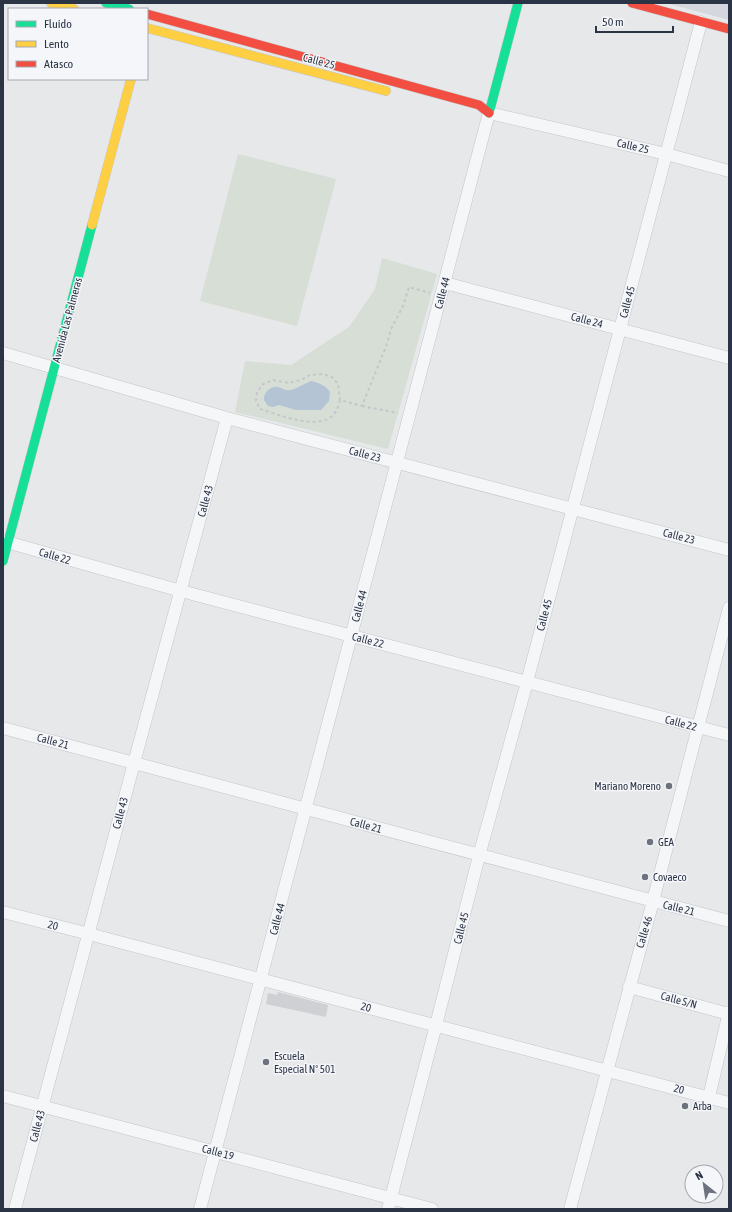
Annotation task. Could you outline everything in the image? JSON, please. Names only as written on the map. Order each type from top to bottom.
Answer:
[{"type":"street","points":[[51,3],[70,8]]},
{"type":"street","points":[[106,3],[125,8]]},
{"type":"street","name":"Calle 44","points":[[200,1209],[518,3]]},
{"type":"street","points":[[632,3],[729,29]]},
{"type":"street","name":"Calle 25","points":[[148,15],[479,105],[489,113]]},
{"type":"street","name":"Calle 45","points":[[389,1204],[479,856],[527,682],[701,22]]},
{"type":"street","name":"Calle 25","points":[[148,28],[392,93]]},
{"type":"street","name":"Avenida Las Palmeras","points":[[3,561],[6,542],[47,365],[131,80]]},
{"type":"street","name":"Calle 25","points":[[477,115],[489,113],[666,154],[729,171]]},
{"type":"street","name":"Calle 24","points":[[445,283],[729,358]]},
{"type":"street","name":"Calle 23","points":[[3,353],[227,418],[729,550]]},
{"type":"street","name":"Calle 43","points":[[15,1209],[227,418]]},
{"type":"street","points":[[3,526],[15,480]]},
{"type":"street","name":"Calle 22","points":[[6,542],[181,591],[729,736]]},
{"type":"street","name":"Calle 46","points":[[570,1209],[653,901],[729,608]]},
{"type":"street","name":"Calle 21","points":[[3,728],[306,808],[479,856],[729,920]]},
{"type":"street","name":"20","points":[[3,912],[729,1103]]},
{"type":"street","name":"Calle S/N","points":[[629,987],[729,1013]]},
{"type":"street","points":[[709,1097],[729,1013]]},
{"type":"street","name":"Calle 19","points":[[3,1096],[215,1152],[389,1204],[432,1209]]},
{"type":"path","points":[[362,406],[387,344],[391,329],[403,306],[409,287],[441,296]]},
{"type":"path","points":[[322,374],[332,377],[338,384],[340,400],[333,415],[324,420],[312,422],[297,420],[260,409],[256,401],[257,392],[263,384],[272,380],[289,382],[301,380],[310,375],[322,374]]},
{"type":"path","points":[[340,400],[398,413]]},
{"type":"shaded area","points":[[666,3],[729,3],[729,20]]},
{"type":"shaded area","points":[[238,154],[336,179],[297,326],[200,301]]},
{"type":"shaded area","points":[[382,258],[437,274],[388,449],[235,412],[245,361],[291,365],[349,327],[375,289]]},
{"type":"water","points":[[311,381],[322,385],[330,392],[329,401],[321,410],[296,410],[279,405],[273,407],[268,406],[264,400],[266,392],[270,388],[278,387],[285,390],[290,390]]},
{"type":"building","points":[[278,992],[328,1005],[326,1017],[266,1004],[268,993],[277,995]]},
{"type":"traffic: fast","points":[[106,3],[125,8]]},
{"type":"traffic: fast","points":[[489,113],[518,3]]},
{"type":"traffic: fast","points":[[3,561],[92,225]]},
{"type":"traffic: slow","points":[[51,3],[70,8]]},
{"type":"traffic: slow","points":[[148,28],[386,91]]},
{"type":"traffic: slow","points":[[92,225],[131,80]]},
{"type":"traffic: jam","points":[[632,3],[729,29]]},
{"type":"traffic: jam","points":[[148,14],[479,105],[489,113]]},
{"type":"place","name":"Mariano Moreno","points":[[669,786]]},
{"type":"place","name":"GEA","points":[[650,842]]},
{"type":"place","name":"Covaeco","points":[[645,877]]},
{"type":"place","name":"Escuela Especial Nº 501","points":[[266,1062]]},
{"type":"place","name":"Arba","points":[[685,1106]]}]
